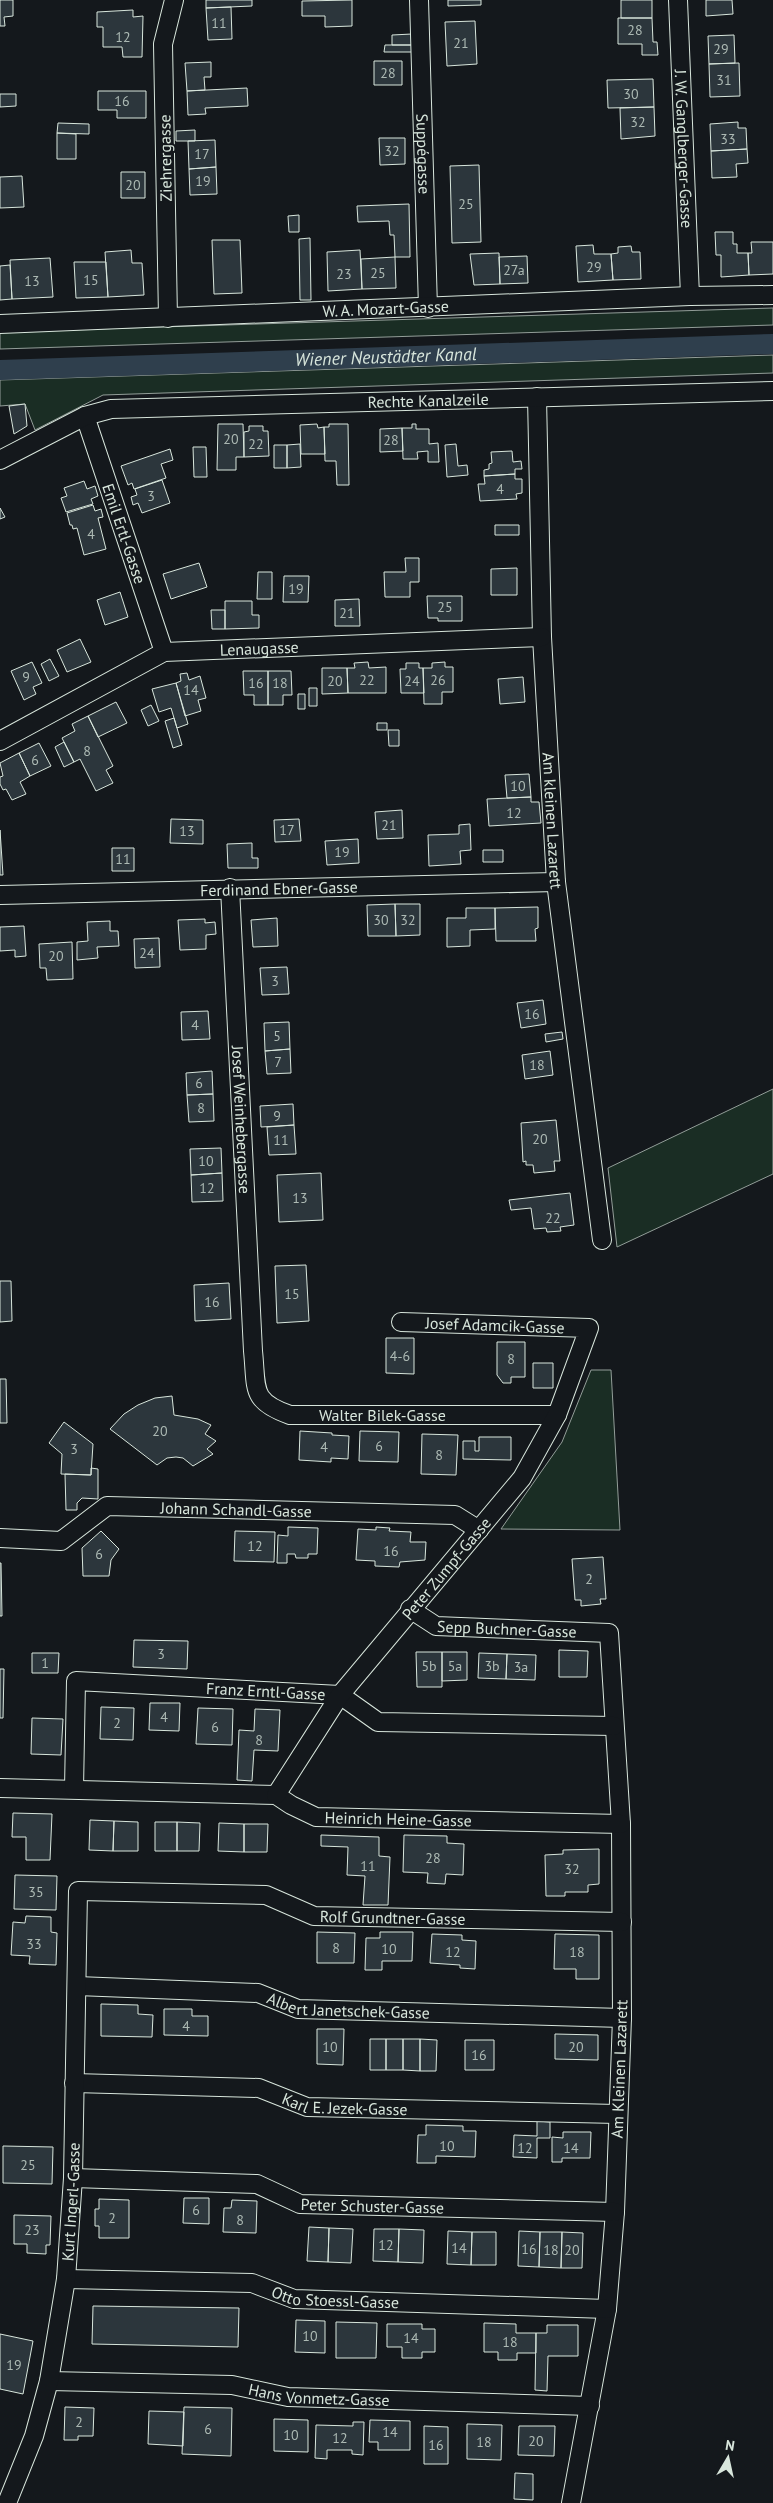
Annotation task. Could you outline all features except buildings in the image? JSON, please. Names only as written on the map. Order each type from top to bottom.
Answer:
[{"type":"street","name":"Ziehrergasse","points":[[168,318],[163,44],[174,0]]},
{"type":"street","name":"Suppégasse","points":[[419,0],[428,308]]},
{"type":"street","name":"J. W. Ganglberger-Gasse","points":[[678,0],[690,296]]},
{"type":"street","name":"W. A. Mozart-Gasse","points":[[0,324],[690,296],[773,295]]},
{"type":"street","name":"Rechte Kanalzeile","points":[[0,460],[85,416],[112,409],[773,390]]},
{"type":"street","name":"Am kleinen Lazarett","points":[[537,397],[542,637],[556,882],[602,1240]]},
{"type":"street","name":"Emil Ertl-Gasse","points":[[85,416],[164,652]]},
{"type":"street","name":"Lenaugasse","points":[[0,741],[164,652],[542,637]]},
{"type":"street","name":"Ferdinand Ebner-Gasse","points":[[0,895],[230,888],[556,882]]},
{"type":"street","name":"Josef Weinhebergasse","points":[[230,888],[253,1351]]},
{"type":"street","name":"Josef Adamcik-Gasse","points":[[401,1322],[589,1328]]},
{"type":"street","name":"Peter Zumpf-Gasse","points":[[276,1795],[340,1695],[410,1609],[522,1478],[557,1416],[589,1328]]},
{"type":"street","name":"Walter Bilek-Gasse","points":[[253,1351],[257,1394],[269,1408],[290,1415],[557,1416]]},
{"type":"street","name":"Johann Schandl-Gasse","points":[[0,1538],[61,1540],[107,1506],[455,1515],[478,1530]]},
{"type":"street","name":"Sepp Buchner-Gasse","points":[[410,1609],[436,1626],[609,1633]]},
{"type":"street","name":"Am Kleinen Lazarett","points":[[572,2503],[607,2309],[615,2212],[617,2114],[622,2018],[621,1824],[609,1633]]},
{"type":"street","name":"Franz Erntl-Gasse","points":[[74,1789],[76,1682],[340,1695],[378,1722],[614,1726]]},
{"type":"street","name":"Heinrich Heine-Gasse","points":[[0,1788],[276,1795],[291,1805],[316,1817],[621,1824]]},
{"type":"street","name":"Rolf Grundtner-Gasse","points":[[78,1891],[266,1895],[314,1916],[622,1922]]},
{"type":"street","name":"Kurt Ingerl-Gasse","points":[[7,2503],[34,2436],[49,2381],[66,2279],[73,2178],[78,1891]]},
{"type":"street","name":"Albert Janetschek-Gasse","points":[[76,1986],[258,1992],[298,2008],[622,2018]]},
{"type":"street","name":"Karl E. Jezek-Gasse","points":[[74,2083],[259,2088],[307,2107],[617,2114]]},
{"type":"street","name":"Peter Schuster-Gasse","points":[[73,2178],[257,2184],[300,2204],[615,2212]]},
{"type":"street","name":"Otto Stoessl-Gasse","points":[[66,2279],[252,2283],[294,2299],[607,2309]]},
{"type":"street","name":"Hans Vonmetz-Gasse","points":[[49,2381],[232,2385],[288,2397],[590,2406]]},
{"type":"green space","points":[[773,308],[773,325],[0,349],[0,332]]},
{"type":"green space","points":[[773,355],[773,373],[103,395],[35,430],[25,404],[0,406],[0,380]]},
{"type":"green space","points":[[773,1089],[773,1174],[617,1247],[608,1168]]},
{"type":"green space","points":[[591,1370],[611,1370],[620,1530],[501,1529],[562,1442]]},
{"type":"waterway","name":"Wiener Neustädter Kanal","points":[[0,370],[773,344]]}]
